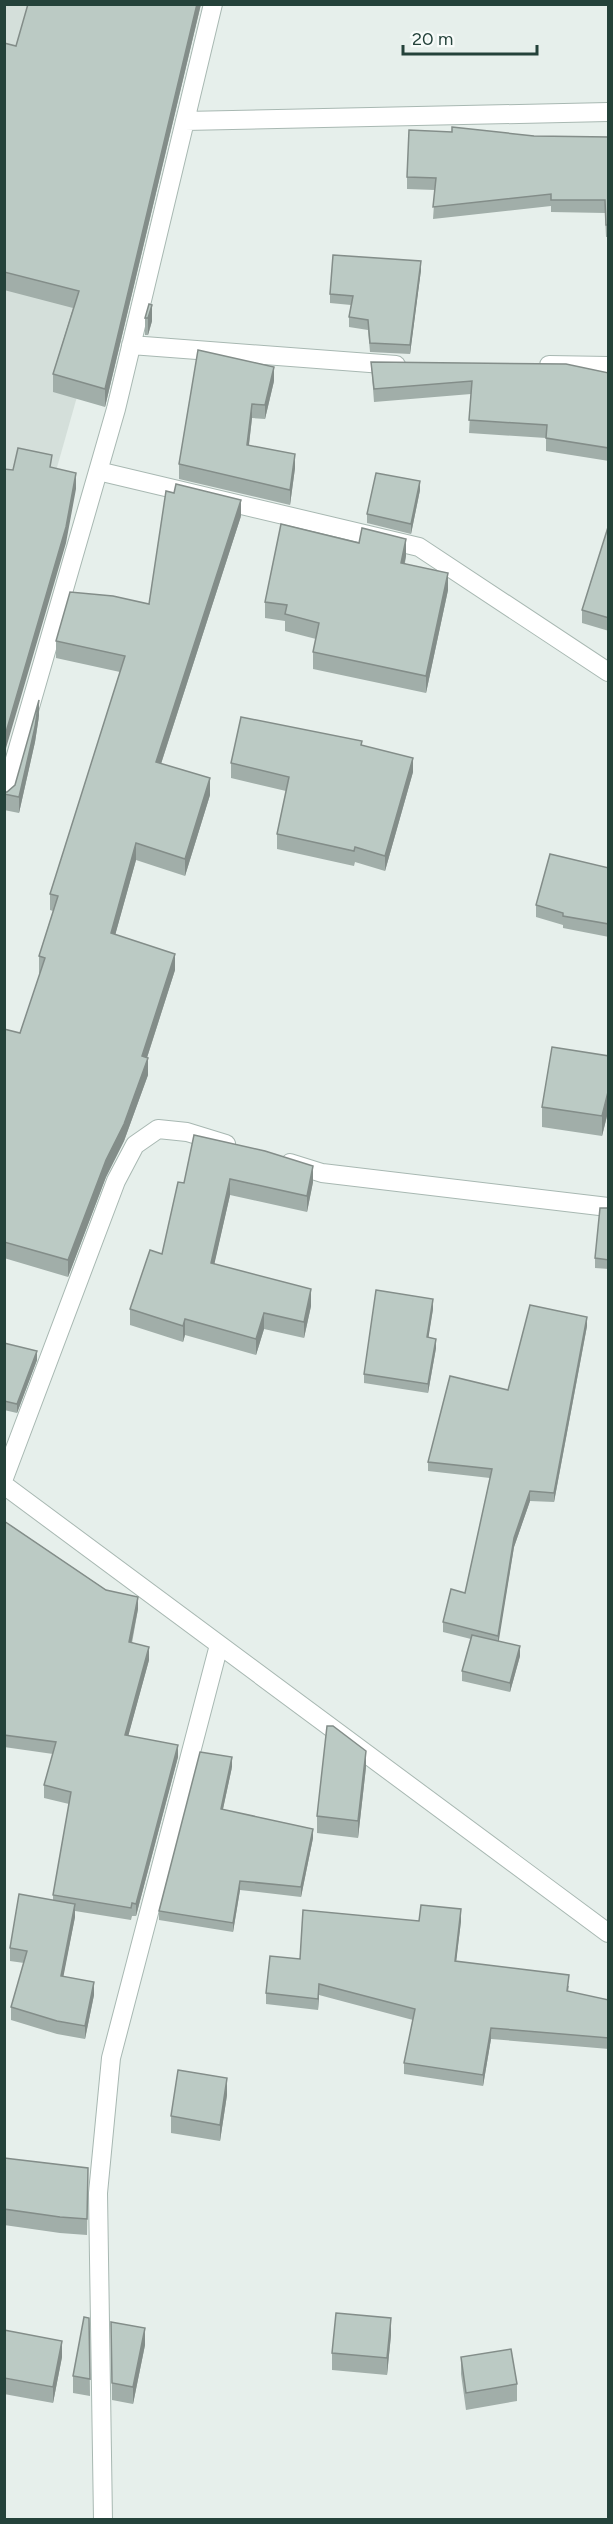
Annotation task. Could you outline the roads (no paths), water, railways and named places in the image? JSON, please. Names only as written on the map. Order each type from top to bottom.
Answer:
[{"type":"street","points":[[4,797],[99,471],[213,4]]},
{"type":"street","points":[[185,121],[609,112]]},
{"type":"street","points":[[131,345],[417,365]]},
{"type":"street","points":[[537,365],[609,366]]},
{"type":"street","points":[[99,471],[419,547],[609,672]]},
{"type":"street","points":[[4,1478],[116,1181],[135,1145],[158,1129],[187,1132],[243,1149]]},
{"type":"street","points":[[277,1159],[322,1173],[609,1208]]},
{"type":"street","points":[[4,1485],[609,1933]]},
{"type":"street","points":[[103,2520],[98,2193],[111,2058],[219,1645]]}]
